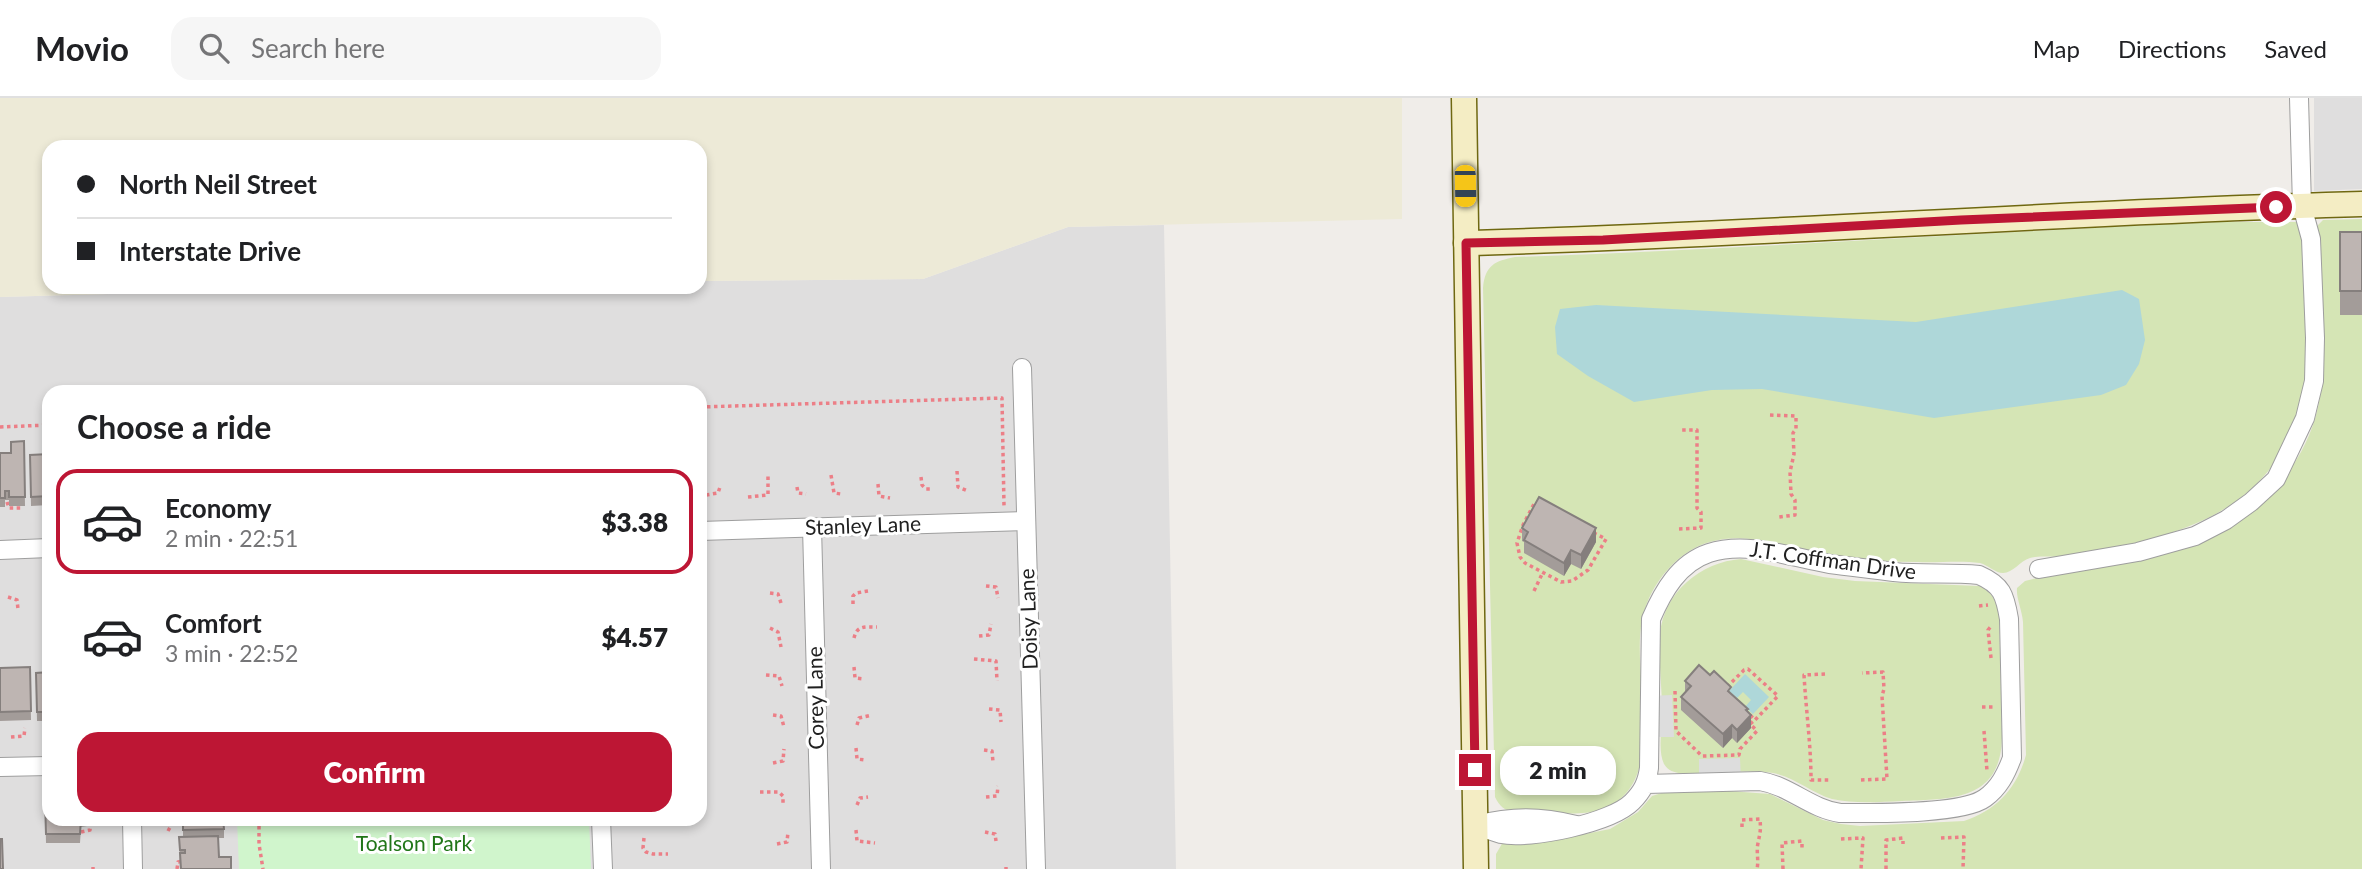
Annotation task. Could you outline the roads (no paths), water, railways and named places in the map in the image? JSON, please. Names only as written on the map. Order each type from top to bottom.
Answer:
[{"type":"main road","points":[[1464,98],[1476,869]]},
{"type":"main road","points":[[1466,243],[1603,240],[2000,219],[2362,204]]},
{"type":"street","points":[[2039,569],[2138,552],[2195,536],[2226,520],[2276,479],[2305,418],[2314,381],[2311,239],[2302,206],[2299,98]]},
{"type":"street","name":"Doisy Lane","points":[[1022,368],[1036,869]]},
{"type":"street","name":"Stanley Lane","points":[[707,531],[1026,521]]},
{"type":"street","name":"Corey Lane","points":[[811,527],[821,869]]},
{"type":"street","points":[[0,550],[42,548]]},
{"type":"street","name":"J.T. Coffman Drive","points":[[1744,548],[1829,564],[1898,572],[1979,575],[1991,580],[2000,589],[2009,619],[2012,758],[2000,781],[1983,800],[1937,809],[1840,813],[1827,811],[1776,783],[1760,781],[1646,784],[1650,737],[1651,618],[1672,579],[1694,559],[1718,551],[1744,548]]},
{"type":"street","points":[[0,767],[42,766]]},
{"type":"street","points":[[1475,825],[1503,818],[1548,818],[1576,825],[1603,819],[1632,802],[1646,784]]},
{"type":"street","points":[[132,826],[133,869]]},
{"type":"street","points":[[601,826],[603,869]]},
{"type":"water","points":[[2122,290],[2139,299],[2145,340],[2139,364],[2126,385],[2101,395],[1934,418],[1762,389],[1712,390],[1634,402],[1588,376],[1557,354],[1555,327],[1560,309],[1596,305],[1916,322]]},
{"type":"water","points":[[1745,674],[1769,697],[1753,714],[1745,707],[1751,700],[1743,692],[1737,698],[1729,691]]},
{"type":"park label","name":"Toalson Park","points":[[414,844]]}]
